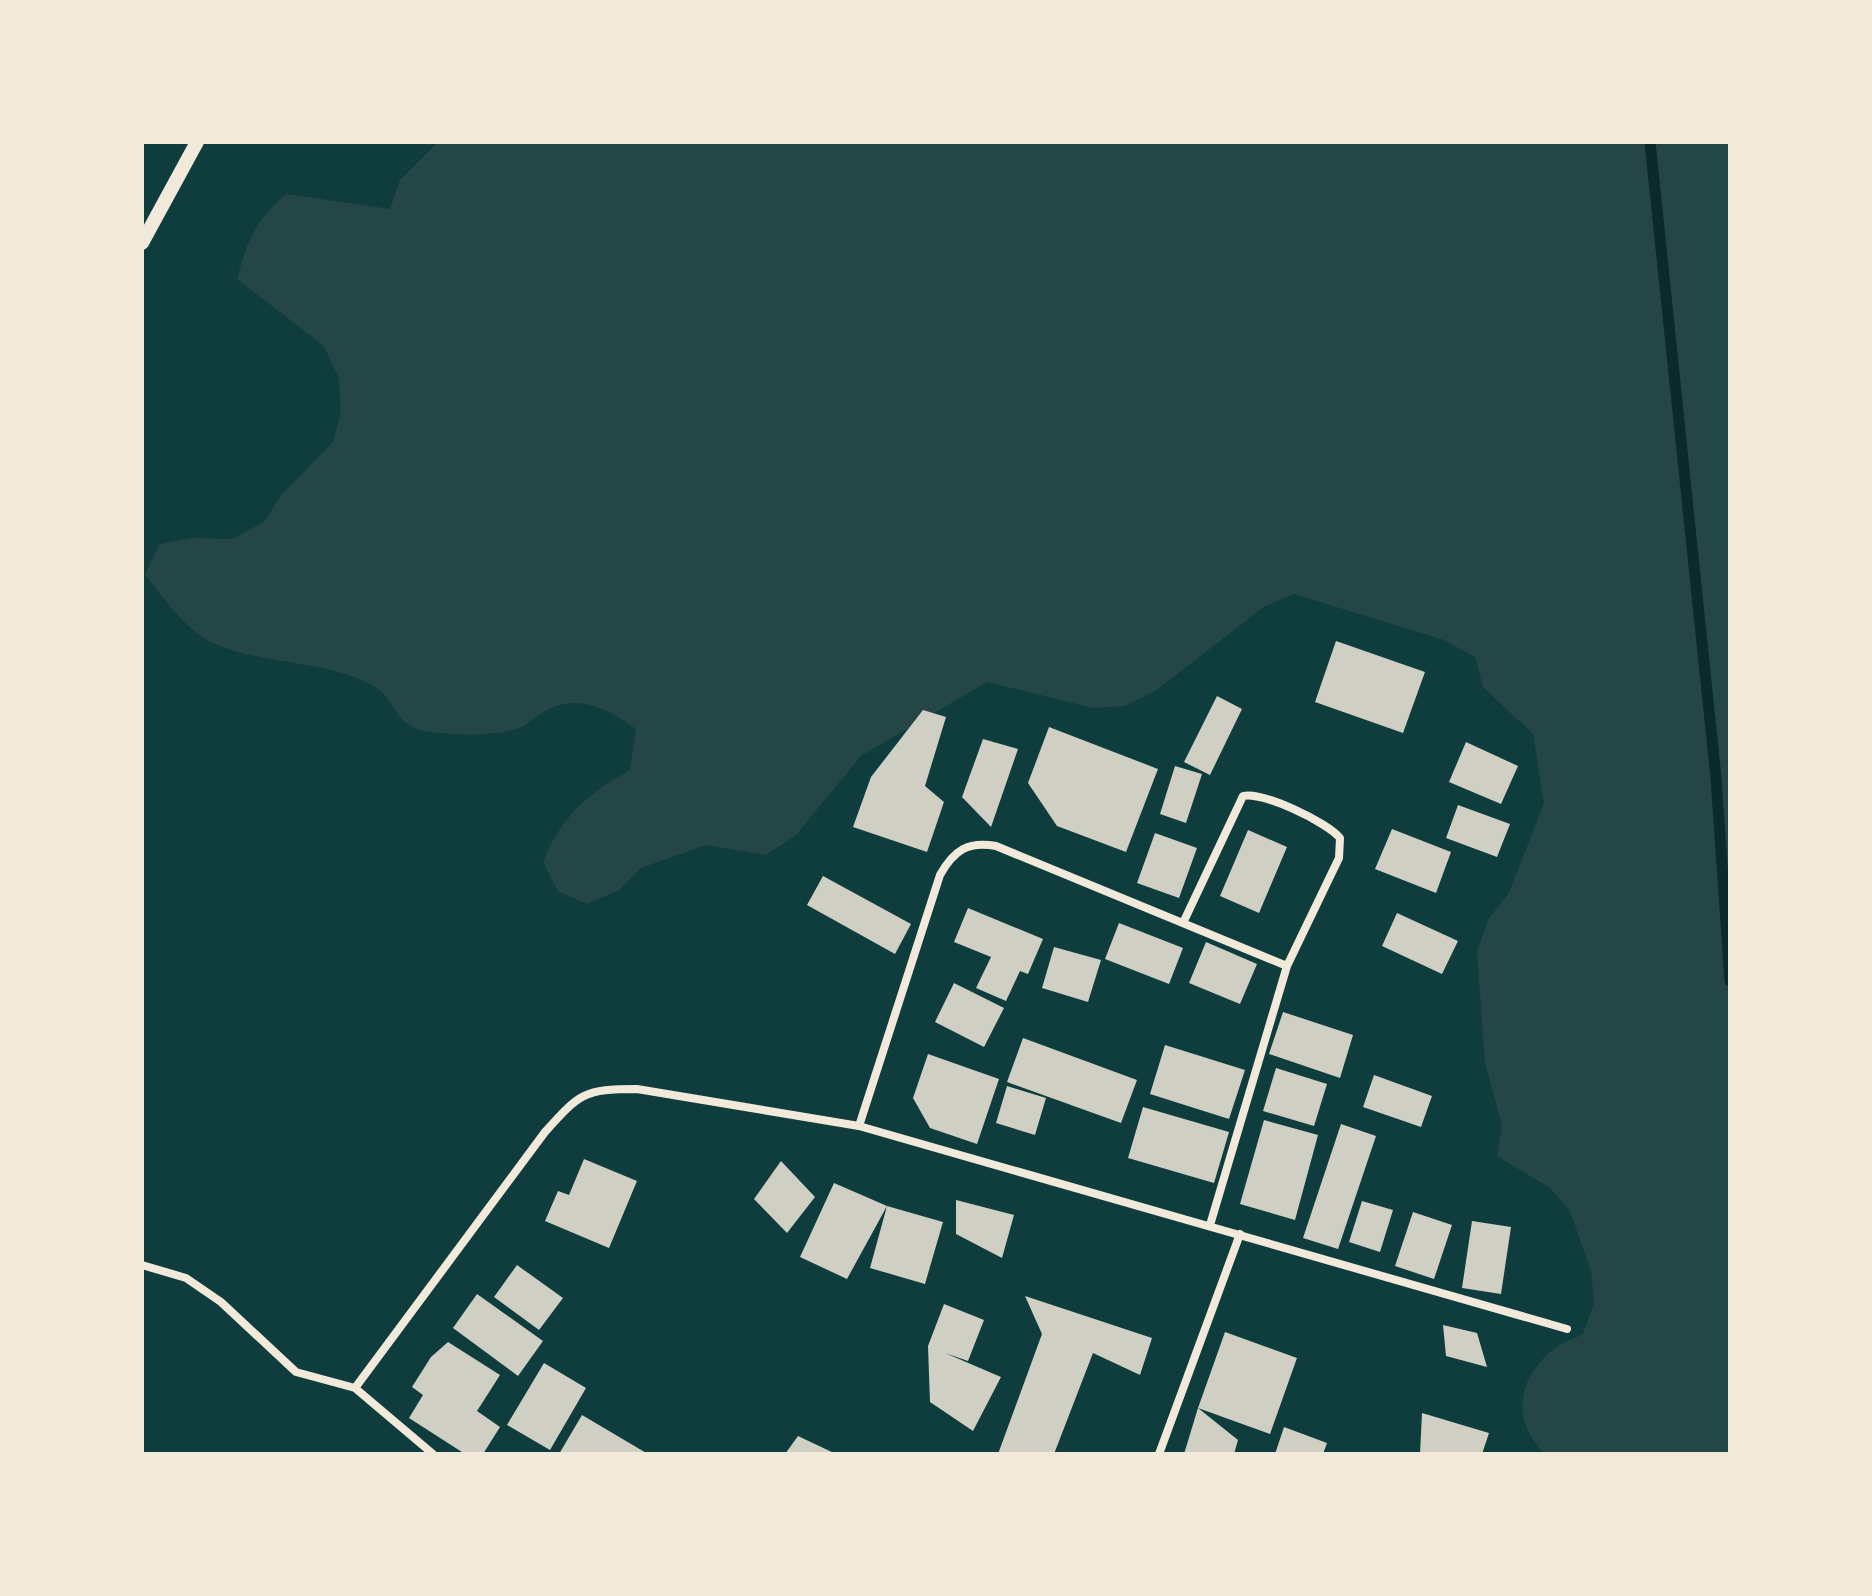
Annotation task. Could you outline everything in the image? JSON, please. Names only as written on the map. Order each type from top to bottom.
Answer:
[{"type":"street","points":[[142,243],[197,142]]},
{"type":"street","points":[[1183,923],[1237,803],[1248,795],[1260,796],[1327,825],[1340,838],[1342,846],[1287,966],[1210,1225]]},
{"type":"street","points":[[859,1126],[940,875],[950,857],[966,845],[996,846],[1287,966]]},
{"type":"street","points":[[355,1388],[545,1132],[573,1100],[603,1089],[637,1089],[859,1126],[1567,1329]]},
{"type":"street","points":[[1159,1454],[1240,1234]]},
{"type":"street","points":[[142,1265],[186,1278],[221,1302],[296,1372],[355,1388],[433,1454]]},
{"type":"shaded area","points":[[438,142],[1730,142],[1730,1454],[1545,1454],[1527,1428],[1522,1402],[1530,1376],[1550,1352],[1583,1334],[1594,1303],[1591,1271],[1570,1211],[1550,1188],[1497,1156],[1502,1125],[1485,1063],[1477,951],[1489,918],[1509,893],[1544,803],[1533,734],[1483,687],[1475,657],[1444,640],[1294,594],[1265,606],[1155,691],[1125,706],[1093,708],[987,682],[861,756],[796,835],[766,855],[706,845],[641,868],[619,890],[587,904],[558,891],[543,862],[567,819],[589,797],[630,770],[636,729],[605,710],[571,703],[547,710],[506,732],[431,732],[410,725],[383,693],[358,679],[317,667],[233,650],[204,638],[185,622],[145,574],[160,544],[191,538],[232,539],[264,522],[282,494],[333,442],[341,412],[339,379],[324,346],[237,279],[254,232],[266,214],[286,194],[390,209],[400,180]]},
{"type":"building","points":[[1336,641],[1425,672],[1403,733],[1315,702]]},
{"type":"building","points":[[1217,696],[1242,709],[1210,775],[1184,762]]},
{"type":"building","points":[[923,710],[946,717],[925,786],[944,802],[927,852],[853,827],[871,777]]},
{"type":"building","points":[[1049,727],[1158,769],[1126,852],[1057,826],[1028,783]]},
{"type":"building","points":[[983,739],[1018,749],[991,827],[962,797]]},
{"type":"building","points":[[1466,742],[1518,766],[1501,804],[1449,782]]},
{"type":"building","points":[[1175,766],[1202,774],[1186,823],[1160,814]]},
{"type":"building","points":[[1458,805],[1510,824],[1497,857],[1446,838]]},
{"type":"building","points":[[1392,829],[1451,852],[1436,893],[1375,869]]},
{"type":"building","points":[[1248,830],[1287,847],[1259,913],[1220,896]]},
{"type":"building","points":[[1155,833],[1197,848],[1179,898],[1137,883]]},
{"type":"building","points":[[823,876],[911,924],[895,954],[807,905]]},
{"type":"building","points":[[968,908],[1043,939],[1028,974],[1020,971],[1006,1001],[976,988],[991,957],[954,942]]},
{"type":"building","points":[[1397,913],[1458,941],[1442,974],[1382,946]]},
{"type":"building","points":[[1119,923],[1183,948],[1169,984],[1105,959]]},
{"type":"building","points":[[1206,942],[1257,964],[1240,1004],[1189,983]]},
{"type":"building","points":[[1054,947],[1101,960],[1088,1002],[1042,988]]},
{"type":"building","points":[[954,983],[1004,1008],[984,1047],[935,1022]]},
{"type":"building","points":[[1283,1012],[1353,1035],[1340,1078],[1269,1054]]},
{"type":"building","points":[[1023,1038],[1137,1080],[1121,1123],[1007,1082]]},
{"type":"building","points":[[1165,1045],[1245,1070],[1229,1119],[1150,1094]]},
{"type":"building","points":[[928,1054],[999,1079],[977,1144],[930,1128],[913,1098]]},
{"type":"building","points":[[1276,1068],[1327,1084],[1314,1126],[1263,1111]]},
{"type":"building","points":[[1374,1075],[1432,1096],[1421,1127],[1363,1107]]},
{"type":"building","points":[[1007,1086],[1046,1098],[1035,1135],[996,1123]]},
{"type":"building","points":[[1143,1107],[1229,1132],[1214,1183],[1128,1158]]},
{"type":"building","points":[[1264,1120],[1318,1135],[1295,1220],[1240,1204]]},
{"type":"building","points":[[1341,1124],[1376,1136],[1338,1249],[1303,1238]]},
{"type":"building","points":[[584,1159],[637,1181],[609,1248],[545,1221],[558,1191],[569,1195]]},
{"type":"building","points":[[781,1161],[815,1197],[787,1233],[754,1199]]},
{"type":"building","points":[[834,1183],[887,1206],[847,1279],[800,1257]]},
{"type":"building","points":[[956,1200],[1014,1215],[1002,1258],[956,1234]]},
{"type":"building","points":[[1362,1201],[1393,1210],[1380,1252],[1349,1242]]},
{"type":"building","points":[[887,1206],[943,1222],[925,1284],[870,1268]]},
{"type":"building","points":[[1413,1212],[1452,1225],[1434,1279],[1395,1266]]},
{"type":"building","points":[[1472,1221],[1511,1227],[1501,1294],[1462,1288]]},
{"type":"building","points":[[517,1265],[563,1298],[539,1330],[494,1297]]},
{"type":"building","points":[[477,1294],[543,1341],[518,1376],[453,1328]]},
{"type":"building","points":[[1025,1296],[1152,1338],[1140,1375],[1093,1353],[1054,1454],[998,1454],[1042,1334]]},
{"type":"building","points":[[944,1304],[984,1320],[968,1361],[945,1353],[1001,1377],[973,1431],[930,1402],[928,1346]]},
{"type":"building","points":[[1443,1325],[1477,1333],[1487,1367],[1446,1356]]},
{"type":"building","points":[[1225,1332],[1297,1358],[1270,1434],[1198,1408]]},
{"type":"building","points":[[448,1342],[500,1375],[477,1411],[500,1427],[483,1454],[465,1454],[409,1418],[423,1395],[412,1387],[431,1357]]},
{"type":"building","points":[[544,1363],[586,1388],[550,1450],[507,1425]]},
{"type":"building","points":[[1198,1408],[1238,1440],[1234,1454],[1184,1454]]},
{"type":"building","points":[[1422,1413],[1489,1433],[1482,1454],[1420,1454]]},
{"type":"building","points":[[582,1415],[648,1454],[559,1454]]},
{"type":"building","points":[[1284,1427],[1327,1443],[1323,1454],[1275,1454]]},
{"type":"building","points":[[798,1436],[836,1454],[785,1454]]},
{"type":"waterway","points":[[1650,142],[1716,778],[1730,981]]}]
